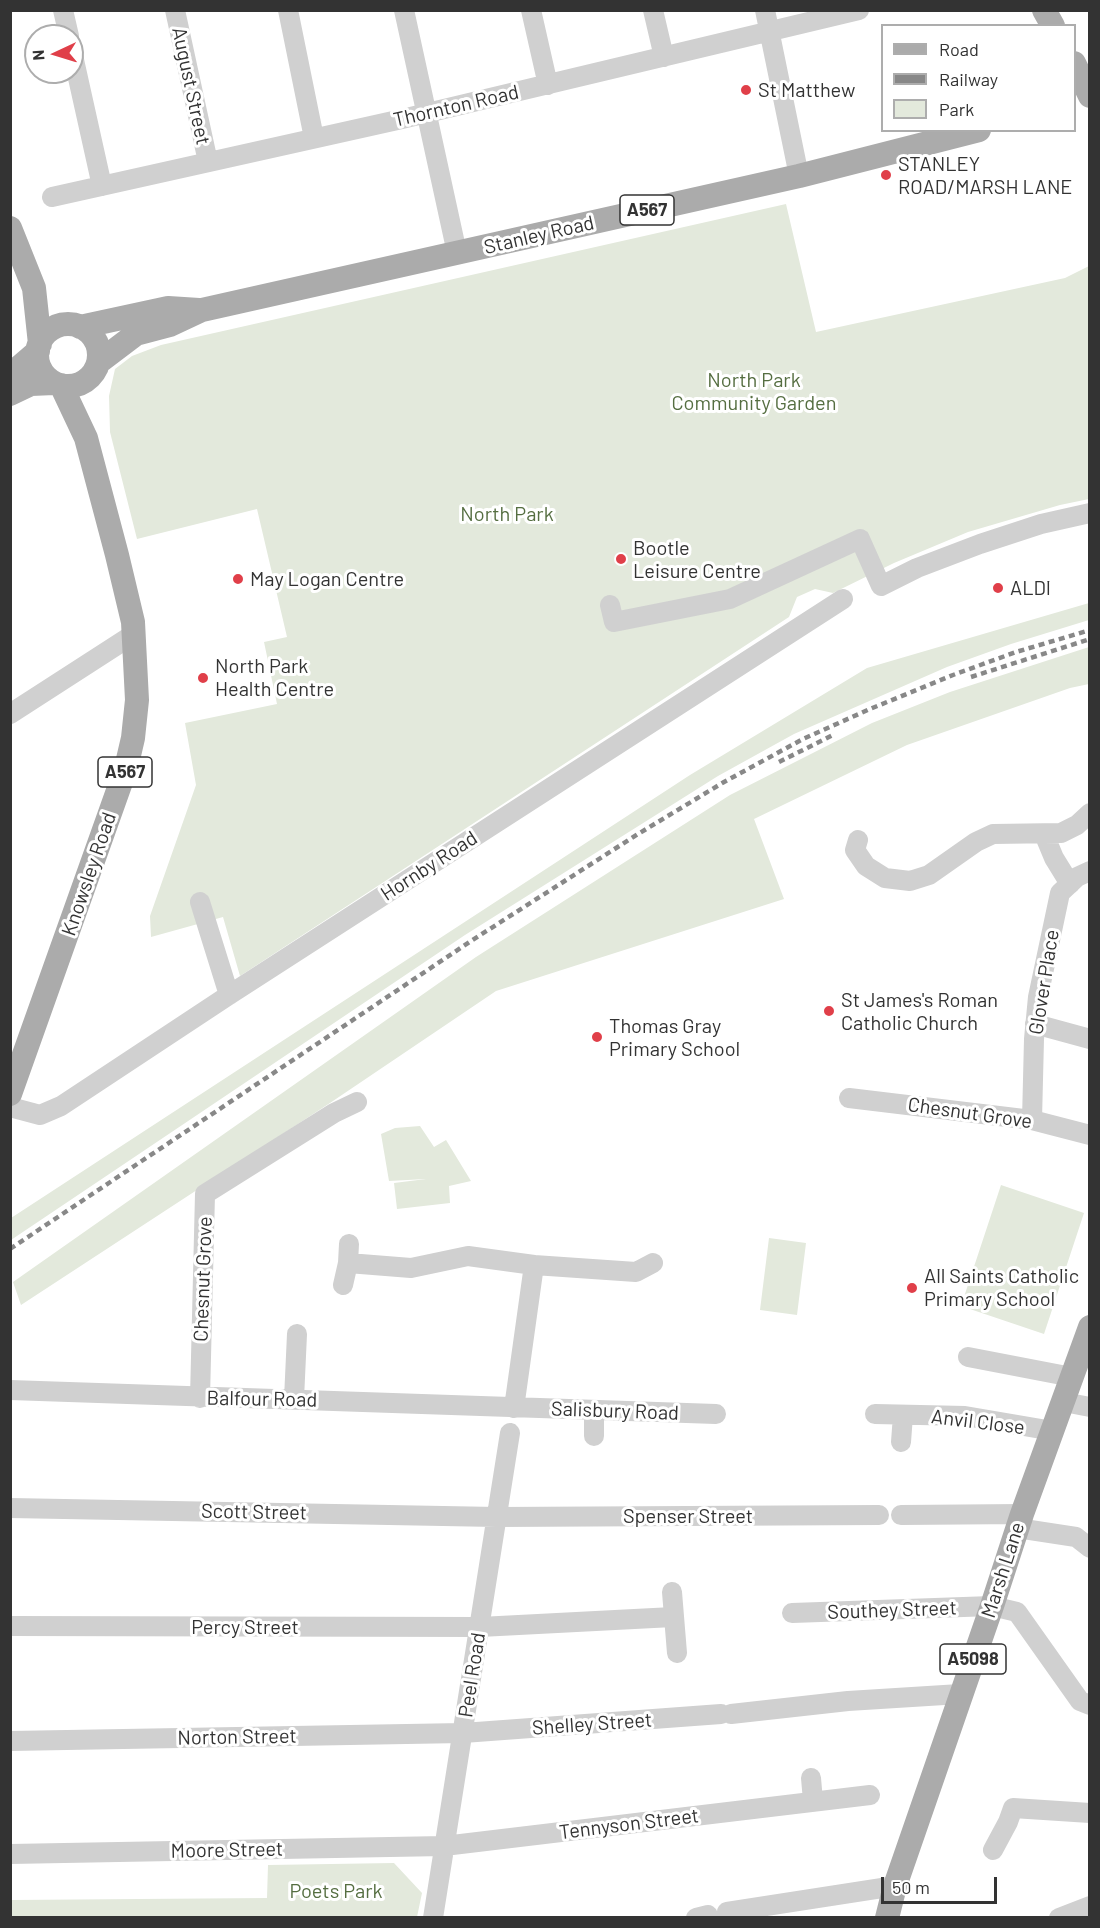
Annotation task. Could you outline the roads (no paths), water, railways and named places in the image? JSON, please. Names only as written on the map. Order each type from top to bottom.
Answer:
[{"type":"main road","points":[[1044,10],[1052,24]]},
{"type":"main road","points":[[1076,67],[1089,96]]},
{"type":"main road","name":"Stanley Road","points":[[96,368],[122,342],[136,334],[171,325],[202,310],[799,176],[971,132]]},
{"type":"main road","points":[[10,228],[34,288],[39,366],[47,377],[57,384]]},
{"type":"main road","points":[[10,394],[31,384],[77,385],[88,379],[96,368],[99,349],[94,339],[34,288]]},
{"type":"main road","name":"Stanley Road","points":[[78,326],[168,308],[202,310]]},
{"type":"main road","points":[[10,375],[39,347],[52,329],[67,324],[78,326]]},
{"type":"main road","name":"Knowsley Road","points":[[86,438],[96,368]]},
{"type":"main road","name":"Knowsley Road","points":[[10,1094],[126,768],[133,738],[137,700],[134,634],[117,555],[86,438],[57,384]]},
{"type":"main road","name":"Marsh Lane","points":[[887,1917],[895,1886],[960,1694],[1089,1327]]},
{"type":"street","name":"August Street","points":[[175,10],[208,162]]},
{"type":"street","points":[[288,10],[314,138]]},
{"type":"street","points":[[404,10],[457,253]]},
{"type":"street","points":[[531,10],[548,85]]},
{"type":"street","points":[[654,10],[664,57]]},
{"type":"street","points":[[765,10],[799,176]]},
{"type":"street","name":"Thornton Road","points":[[52,197],[548,85],[859,10]]},
{"type":"street","points":[[79,84],[102,186]]},
{"type":"street","points":[[610,605],[614,622],[730,599],[860,539],[881,586],[918,568],[980,544],[1041,524],[1089,513]]},
{"type":"street","name":"Hornby Road","points":[[10,1107],[40,1115],[61,1106],[843,599]]},
{"type":"street","points":[[10,714],[134,634]]},
{"type":"street","points":[[858,840],[855,850],[866,866],[885,878],[910,881],[929,875],[976,842],[993,834],[1061,832],[1077,825],[1089,813]]},
{"type":"street","points":[[1044,834],[1054,858],[1070,884]]},
{"type":"street","name":"Glover Place","points":[[1032,1120],[1038,997],[1060,893],[1089,871]]},
{"type":"street","points":[[200,902],[229,995]]},
{"type":"street","points":[[1035,1024],[1089,1039]]},
{"type":"street","name":"Chesnut Grove","points":[[849,1098],[1032,1120],[1089,1134]]},
{"type":"street","name":"Chesnut Grove","points":[[200,1398],[205,1194],[334,1113],[357,1102]]},
{"type":"street","points":[[343,1285],[349,1253],[411,1268],[468,1256],[534,1265],[636,1272],[653,1263]]},
{"type":"street","points":[[514,1408],[534,1265]]},
{"type":"street","points":[[294,1399],[297,1334]]},
{"type":"street","points":[[968,1357],[1072,1377]]},
{"type":"street","name":"Balfour Road","points":[[10,1390],[514,1408]]},
{"type":"street","points":[[1064,1402],[1089,1407]]},
{"type":"street","name":"Salisbury Road","points":[[514,1408],[716,1414]]},
{"type":"street","points":[[594,1411],[594,1436]]},
{"type":"street","name":"Anvil Close","points":[[875,1414],[965,1416],[1053,1431]]},
{"type":"street","name":"Anvil Close","points":[[902,1442],[903,1415]]},
{"type":"street","name":"Peel Road","points":[[433,1917],[510,1433]]},
{"type":"street","name":"Scott Street","points":[[10,1508],[497,1517]]},
{"type":"street","name":"Spenser Street","points":[[497,1517],[879,1515]]},
{"type":"street","points":[[902,1515],[1020,1521],[1076,1537],[1089,1548]]},
{"type":"street","points":[[672,1592],[677,1653]]},
{"type":"street","points":[[992,1606],[1017,1612],[1080,1701],[1089,1705]]},
{"type":"street","name":"Southey Street","points":[[792,1613],[992,1606]]},
{"type":"street","points":[[480,1627],[673,1617]]},
{"type":"street","name":"Percy Street","points":[[10,1626],[480,1627]]},
{"type":"street","name":"Shelley Street","points":[[463,1733],[960,1694]]},
{"type":"street","name":"Norton Street","points":[[10,1741],[463,1733]]},
{"type":"street","points":[[811,1778],[813,1801]]},
{"type":"street","name":"Tennyson Street","points":[[444,1846],[870,1795]]},
{"type":"street","points":[[993,1850],[1013,1808],[1089,1813]]},
{"type":"street","name":"Moore Street","points":[[10,1854],[444,1846]]},
{"type":"street","points":[[710,1915],[895,1886]]},
{"type":"street","points":[[1059,1917],[1089,1906]]},
{"type":"railway","points":[[10,1249],[471,941],[724,782],[803,739],[870,709],[1016,652],[1090,630]]},
{"type":"railway","points":[[971,677],[1090,639]]},
{"type":"railway","points":[[779,762],[835,734]]},
{"type":"place","name":"St Matthew","points":[[746,90]]},
{"type":"place","name":"STANLEY ROAD/MARSH LANE","points":[[886,175]]},
{"type":"place","name":"Bootle Leisure Centre","points":[[621,559]]},
{"type":"place","name":"May Logan Centre","points":[[238,579]]},
{"type":"place","name":"ALDI","points":[[998,588]]},
{"type":"place","name":"North Park Health Centre","points":[[203,678]]},
{"type":"place","name":"St James's Roman Catholic Church","points":[[829,1011]]},
{"type":"place","name":"Thomas Gray Primary School","points":[[597,1037]]},
{"type":"place","name":"All Saints Catholic Primary School","points":[[912,1288]]},
{"type":"park label","name":"North Park Community Garden","points":[[754,392]]},
{"type":"park label","name":"North Park","points":[[507,514]]},
{"type":"park label","name":"Poets Park","points":[[336,1891]]}]
